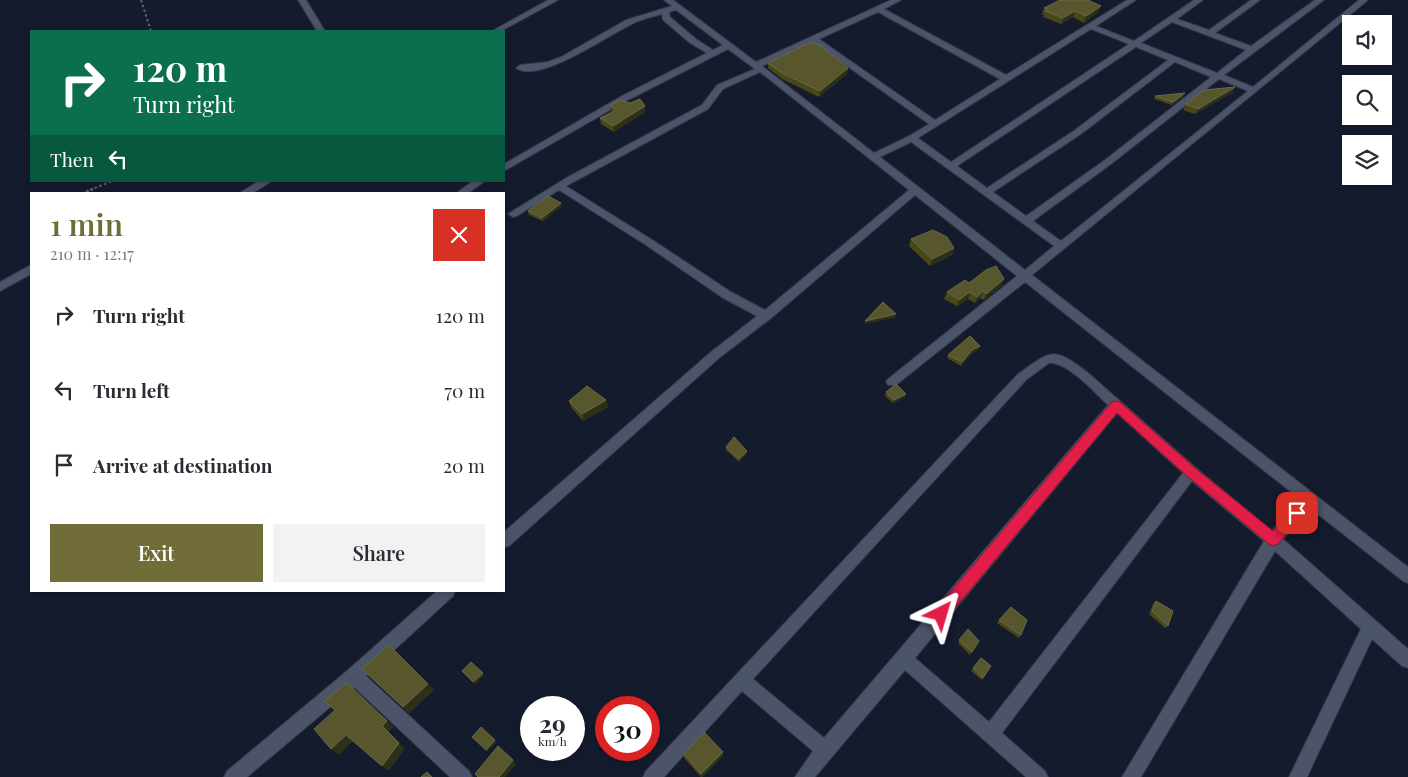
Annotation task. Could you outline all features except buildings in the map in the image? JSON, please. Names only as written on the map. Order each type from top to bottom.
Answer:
[{"type":"street","points":[[302,0],[320,30]]},
{"type":"street","points":[[498,30],[554,0]]},
{"type":"street","points":[[513,214],[559,186],[705,107],[720,87],[814,39],[897,0]]},
{"type":"street","points":[[873,157],[912,138],[1132,0]]},
{"type":"street","points":[[951,166],[1199,0]]},
{"type":"street","points":[[1210,33],[1256,0]]},
{"type":"street","points":[[1026,221],[1108,162],[1252,49],[1320,0]]},
{"type":"street","points":[[892,382],[1024,275],[1062,247],[1364,0]]},
{"type":"street","points":[[666,6],[666,18],[693,41],[707,48],[712,54]]},
{"type":"street","points":[[520,68],[550,65],[630,22],[666,6],[678,7],[759,67],[1309,499],[1406,572]]},
{"type":"street","points":[[878,9],[1007,79]]},
{"type":"street","points":[[1170,19],[1252,49]]},
{"type":"street","points":[[1090,26],[1253,90]]},
{"type":"street","points":[[814,39],[935,124]]},
{"type":"street","points":[[505,167],[623,99],[729,45]]},
{"type":"street","points":[[987,192],[1078,132],[1174,59]]},
{"type":"street","points":[[912,138],[1062,247]]},
{"type":"street","points":[[247,192],[265,182]]},
{"type":"street","points":[[463,192],[478,182]]},
{"type":"street","points":[[559,186],[650,243],[711,286],[766,316]]},
{"type":"street","points":[[505,540],[715,355],[766,316],[915,190]]},
{"type":"street","points":[[0,287],[30,270]]},
{"type":"street","points":[[652,777],[1022,377],[1048,358],[1058,358],[1068,364],[1191,472],[1273,540],[1408,660]]},
{"type":"street","points":[[804,777],[1116,405]]},
{"type":"street","points":[[991,734],[1191,472]]},
{"type":"street","points":[[1132,777],[1273,540],[1309,499]]},
{"type":"street","points":[[233,777],[354,676],[447,592]]},
{"type":"street","points":[[1298,777],[1370,627]]},
{"type":"street","points":[[904,659],[1039,777]]},
{"type":"street","points":[[354,676],[464,777]]},
{"type":"street","points":[[741,680],[825,750]]},
{"type":"path","points":[[141,0],[152,30]]},
{"type":"path","points":[[86,192],[110,182]]},
{"type":"route","points":[[941,614],[1116,405],[1191,472],[1273,540],[1297,513]]}]
